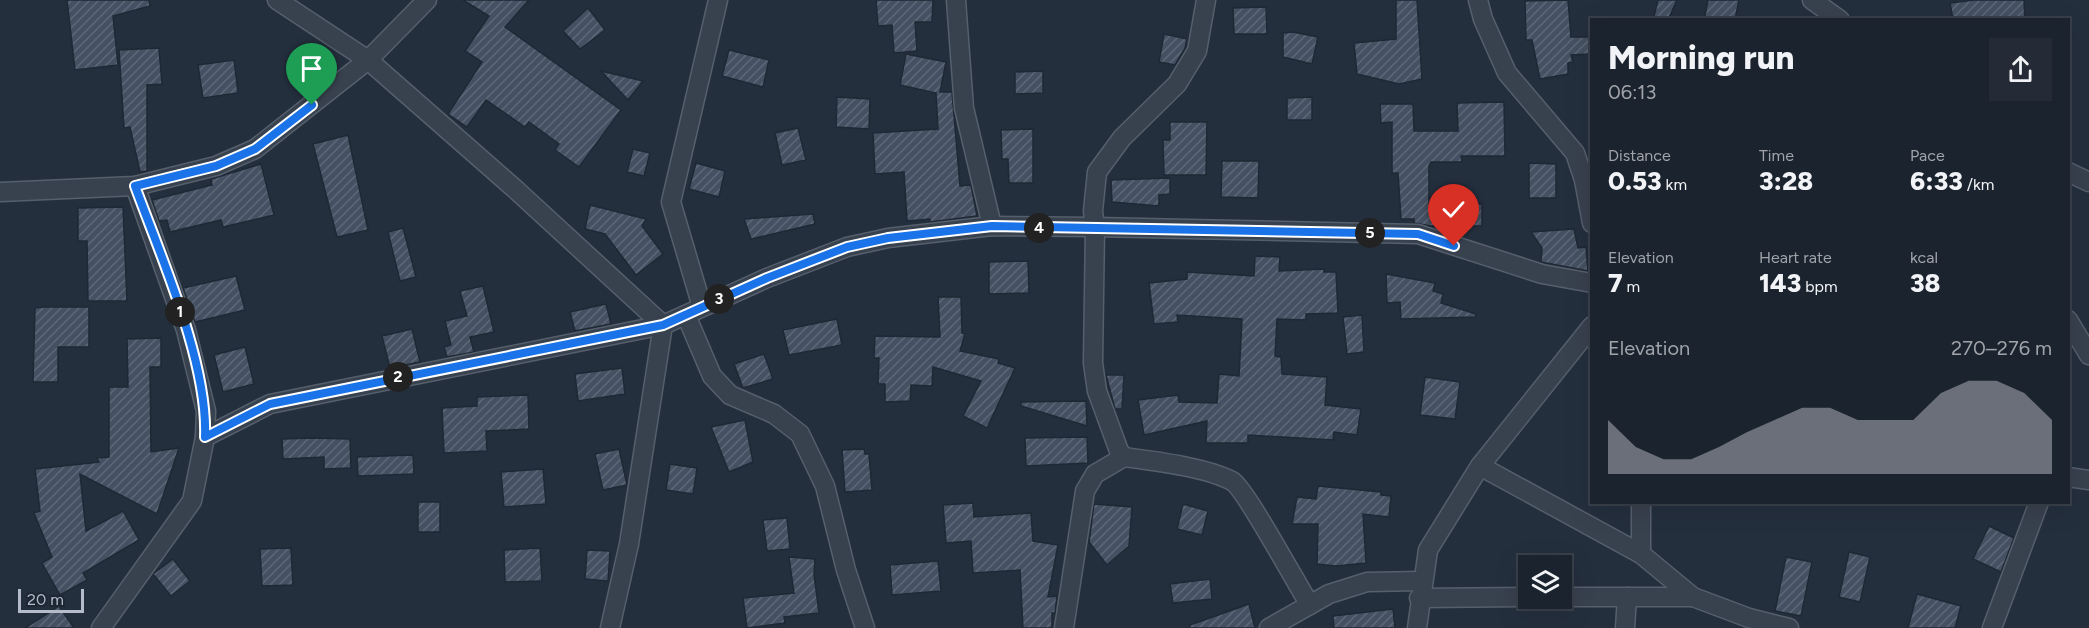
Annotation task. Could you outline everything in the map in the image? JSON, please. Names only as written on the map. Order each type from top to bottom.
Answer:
[{"type":"street","points":[[277,0],[368,60],[514,188],[663,325]]},
{"type":"street","points":[[0,192],[13,194],[135,186],[216,166],[255,149],[368,60],[427,0]]},
{"type":"street","points":[[718,0],[671,202],[694,311],[712,376],[718,383],[730,395],[774,414],[800,434],[825,486],[846,570],[865,628]]},
{"type":"street","points":[[956,0],[964,108],[992,226]]},
{"type":"street","points":[[1124,457],[1108,428],[1093,363],[1095,227],[1093,211],[1097,172],[1122,138],[1177,84],[1197,51],[1206,0]]},
{"type":"street","points":[[1478,0],[1483,19],[1507,73],[1575,153],[1584,180],[1590,212]]},
{"type":"street","points":[[1812,0],[1837,18]]},
{"type":"street","points":[[101,628],[192,501],[205,437],[206,411],[186,330],[135,186]]},
{"type":"street","points":[[205,437],[270,404],[663,325],[847,247],[888,238],[992,226],[1418,234],[1542,274],[1590,283]]},
{"type":"street","points":[[2070,323],[2089,355]]},
{"type":"street","points":[[610,628],[629,544],[663,325]]},
{"type":"street","points":[[1417,628],[1420,590],[1428,550],[1480,466],[1590,328]]},
{"type":"street","points":[[1064,628],[1085,491],[1095,474],[1124,457],[1186,467],[1233,481],[1246,495],[1263,528],[1310,605]]},
{"type":"street","points":[[1480,466],[1641,554],[1693,597],[1749,618],[1789,628]]},
{"type":"street","points":[[2070,477],[2089,480]]},
{"type":"street","points":[[1641,504],[1641,554]]},
{"type":"street","points":[[1992,628],[2038,504]]},
{"type":"street","points":[[1269,628],[1329,594],[1367,582],[1420,590],[1518,596]]},
{"type":"street","points":[[1572,597],[1693,597]]},
{"type":"street","points":[[1625,628],[1627,597]]},
{"type":"building","points":[[67,0],[149,0],[150,6],[113,16],[118,65],[75,70]]},
{"type":"building","points":[[463,0],[529,0],[505,27],[621,110],[579,167],[555,150],[559,144],[529,122],[525,127],[486,100],[467,127],[448,114],[482,62],[465,51],[489,16]]},
{"type":"building","points":[[876,0],[933,0],[932,22],[915,22],[917,51],[894,53],[892,25],[878,26]]},
{"type":"building","points":[[1396,0],[1417,0],[1422,79],[1399,84],[1357,74],[1354,43],[1396,39]]},
{"type":"building","points":[[1568,0],[1571,37],[1590,37],[1590,54],[1571,55],[1573,62],[1568,63],[1568,74],[1540,79],[1532,40],[1526,40],[1525,1]]},
{"type":"building","points":[[1658,0],[1677,0],[1669,18],[1654,18]]},
{"type":"building","points":[[1708,0],[1739,0],[1735,18],[1704,18]]},
{"type":"building","points":[[1974,0],[2024,0],[2025,18],[1953,18],[1950,3]]},
{"type":"building","points":[[1266,7],[1267,34],[1234,34],[1233,8]]},
{"type":"building","points":[[588,8],[605,30],[580,49],[563,31]]},
{"type":"building","points":[[1293,32],[1318,37],[1312,64],[1283,57],[1283,33]]},
{"type":"building","points":[[1164,34],[1187,39],[1185,48],[1175,65],[1159,62]]},
{"type":"building","points":[[159,48],[162,84],[147,85],[147,171],[140,172],[130,127],[124,128],[119,50]]},
{"type":"building","points":[[729,50],[769,60],[763,87],[722,76]]},
{"type":"building","points":[[906,54],[946,62],[940,92],[952,92],[960,186],[971,185],[977,216],[930,222],[930,219],[907,221],[904,172],[875,174],[873,133],[938,129],[936,93],[900,85]]},
{"type":"building","points":[[234,60],[238,93],[203,98],[198,65]]},
{"type":"building","points":[[601,71],[643,81],[628,100]]},
{"type":"building","points":[[1043,71],[1043,93],[1015,94],[1015,72]]},
{"type":"building","points":[[837,97],[870,99],[869,129],[836,127]]},
{"type":"building","points":[[1312,97],[1312,120],[1287,120],[1287,98]]},
{"type":"building","points":[[1504,102],[1505,156],[1461,156],[1462,162],[1431,162],[1429,166],[1429,204],[1482,204],[1482,226],[1431,226],[1414,223],[1414,219],[1401,219],[1398,173],[1392,173],[1392,122],[1381,123],[1380,104],[1413,104],[1414,131],[1458,131],[1457,103]]},
{"type":"building","points":[[1170,122],[1207,122],[1206,175],[1164,175],[1163,140],[1170,140]]},
{"type":"building","points":[[798,128],[806,160],[782,165],[775,133]]},
{"type":"building","points":[[1033,129],[1033,183],[1009,183],[1008,159],[1002,159],[1001,130]]},
{"type":"building","points":[[348,135],[368,230],[337,237],[313,144]]},
{"type":"building","points":[[633,149],[650,153],[644,176],[627,172]]},
{"type":"building","points":[[1222,161],[1259,161],[1258,198],[1221,197]]},
{"type":"building","points":[[696,163],[725,171],[719,197],[689,189]]},
{"type":"building","points":[[1529,163],[1556,164],[1556,198],[1529,198]]},
{"type":"building","points":[[261,164],[274,215],[223,227],[221,220],[170,232],[167,220],[159,221],[152,200],[212,185],[211,179]]},
{"type":"building","points":[[1170,178],[1170,194],[1159,195],[1159,206],[1112,202],[1111,180]]},
{"type":"building","points":[[590,205],[646,219],[642,226],[663,254],[636,275],[605,234],[585,229]]},
{"type":"building","points":[[123,207],[127,301],[88,301],[87,241],[78,241],[78,208]]},
{"type":"building","points":[[813,214],[815,224],[751,239],[744,219]]},
{"type":"building","points":[[403,228],[416,277],[400,281],[388,232]]},
{"type":"building","points":[[1574,229],[1578,248],[1586,247],[1588,271],[1541,262],[1542,248],[1531,232]]},
{"type":"building","points":[[1255,256],[1280,257],[1279,271],[1324,269],[1324,272],[1336,272],[1338,313],[1306,314],[1306,320],[1277,319],[1275,356],[1281,357],[1282,374],[1327,377],[1325,405],[1361,409],[1357,435],[1334,432],[1333,440],[1248,435],[1248,443],[1206,443],[1207,421],[1144,435],[1138,400],[1178,395],[1179,402],[1217,403],[1219,374],[1239,376],[1242,319],[1177,315],[1178,322],[1154,324],[1149,283],[1187,279],[1187,272],[1254,276]]},
{"type":"building","points":[[1028,261],[1029,293],[989,294],[989,262]]},
{"type":"building","points":[[1386,274],[1435,283],[1433,291],[1443,294],[1441,303],[1476,314],[1475,317],[1401,319],[1400,302],[1387,303]]},
{"type":"building","points":[[236,276],[245,310],[195,322],[183,288]]},
{"type":"building","points":[[483,286],[494,332],[470,337],[474,352],[447,357],[444,347],[451,345],[445,321],[467,316],[460,291]]},
{"type":"building","points":[[938,297],[961,297],[962,333],[965,334],[960,351],[999,359],[998,363],[1015,368],[987,428],[963,416],[981,381],[933,367],[932,386],[911,385],[910,401],[885,402],[885,384],[878,384],[879,358],[874,358],[875,336],[940,337]]},
{"type":"building","points":[[606,304],[611,324],[575,331],[570,312]]},
{"type":"building","points":[[89,307],[89,347],[58,347],[58,382],[33,382],[35,308]]},
{"type":"building","points":[[1362,315],[1364,352],[1347,354],[1343,317]]},
{"type":"building","points":[[837,319],[842,345],[789,355],[783,330]]},
{"type":"building","points":[[412,329],[420,362],[390,368],[382,336]]},
{"type":"building","points":[[161,338],[161,367],[150,367],[151,452],[179,448],[157,514],[80,474],[86,531],[123,511],[139,540],[83,573],[87,580],[60,595],[42,563],[52,557],[34,513],[40,511],[35,469],[99,462],[97,458],[109,457],[109,387],[128,387],[127,339]]},
{"type":"building","points":[[245,347],[254,384],[223,392],[214,355]]},
{"type":"building","points":[[764,354],[773,379],[743,388],[734,364]]},
{"type":"building","points":[[622,368],[625,394],[578,401],[575,374]]},
{"type":"building","points":[[1106,375],[1124,375],[1122,409],[1115,409]]},
{"type":"building","points":[[1425,377],[1460,382],[1455,419],[1420,415]]},
{"type":"building","points":[[528,395],[529,429],[486,431],[487,451],[444,453],[442,408],[477,406],[477,397]]},
{"type":"building","points":[[1086,401],[1087,426],[1021,406],[1021,402]]},
{"type":"building","points":[[745,420],[753,462],[729,472],[711,427]]},
{"type":"building","points":[[1087,437],[1088,463],[1026,466],[1025,438]]},
{"type":"building","points":[[282,439],[350,439],[351,468],[324,469],[324,457],[283,459]]},
{"type":"building","points":[[619,449],[627,485],[603,490],[595,454]]},
{"type":"building","points":[[864,449],[865,454],[869,454],[872,490],[845,492],[842,450]]},
{"type":"building","points":[[413,455],[414,474],[358,476],[357,457]]},
{"type":"building","points":[[670,464],[697,468],[693,494],[666,490]]},
{"type":"building","points":[[543,469],[546,504],[504,507],[501,472]]},
{"type":"building","points":[[1318,486],[1381,492],[1381,495],[1391,496],[1389,517],[1363,514],[1366,563],[1336,566],[1317,564],[1318,524],[1292,524],[1297,497],[1316,499]]},
{"type":"building","points":[[418,502],[440,502],[440,532],[418,532]]},
{"type":"building","points":[[973,503],[974,517],[1031,513],[1033,541],[1058,545],[1048,597],[1057,596],[1055,613],[1052,613],[1052,628],[1023,628],[1020,570],[973,573],[971,541],[946,543],[943,505]]},
{"type":"building","points":[[1094,504],[1132,507],[1129,546],[1107,565],[1089,542]]},
{"type":"building","points":[[1183,504],[1208,511],[1202,535],[1177,529]]},
{"type":"building","points":[[787,518],[790,549],[767,551],[763,520]]},
{"type":"building","points":[[1989,526],[2014,538],[2001,572],[1973,559]]},
{"type":"building","points":[[291,548],[293,585],[262,586],[260,549]]},
{"type":"building","points":[[540,548],[542,581],[505,582],[504,550]]},
{"type":"building","points":[[587,550],[610,551],[608,581],[585,579]]},
{"type":"building","points":[[1849,552],[1870,557],[1860,602],[1839,597]]},
{"type":"building","points":[[789,557],[815,559],[814,574],[819,613],[784,617],[785,623],[747,628],[743,598],[794,593]]},
{"type":"building","points":[[1786,557],[1812,562],[1801,616],[1775,611]]},
{"type":"building","points":[[173,559],[190,581],[171,596],[153,574]]},
{"type":"building","points":[[938,561],[941,591],[892,595],[890,565]]},
{"type":"building","points":[[1210,579],[1212,599],[1173,603],[1170,584]]},
{"type":"building","points":[[1917,594],[1961,606],[1955,628],[1908,628]]},
{"type":"building","points":[[1249,604],[1255,628],[1190,628],[1190,625]]},
{"type":"building","points":[[59,606],[74,628],[25,628]]},
{"type":"building","points":[[1393,609],[1395,628],[1334,628],[1333,616]]},
{"type":"route","points":[[312,105],[255,149],[216,166],[135,186],[186,330],[206,411],[205,437],[233,420],[270,404],[377,381],[518,357],[663,325],[767,278],[847,247],[888,238],[992,226],[1064,229],[1077,227],[1418,234],[1454,246]]}]
